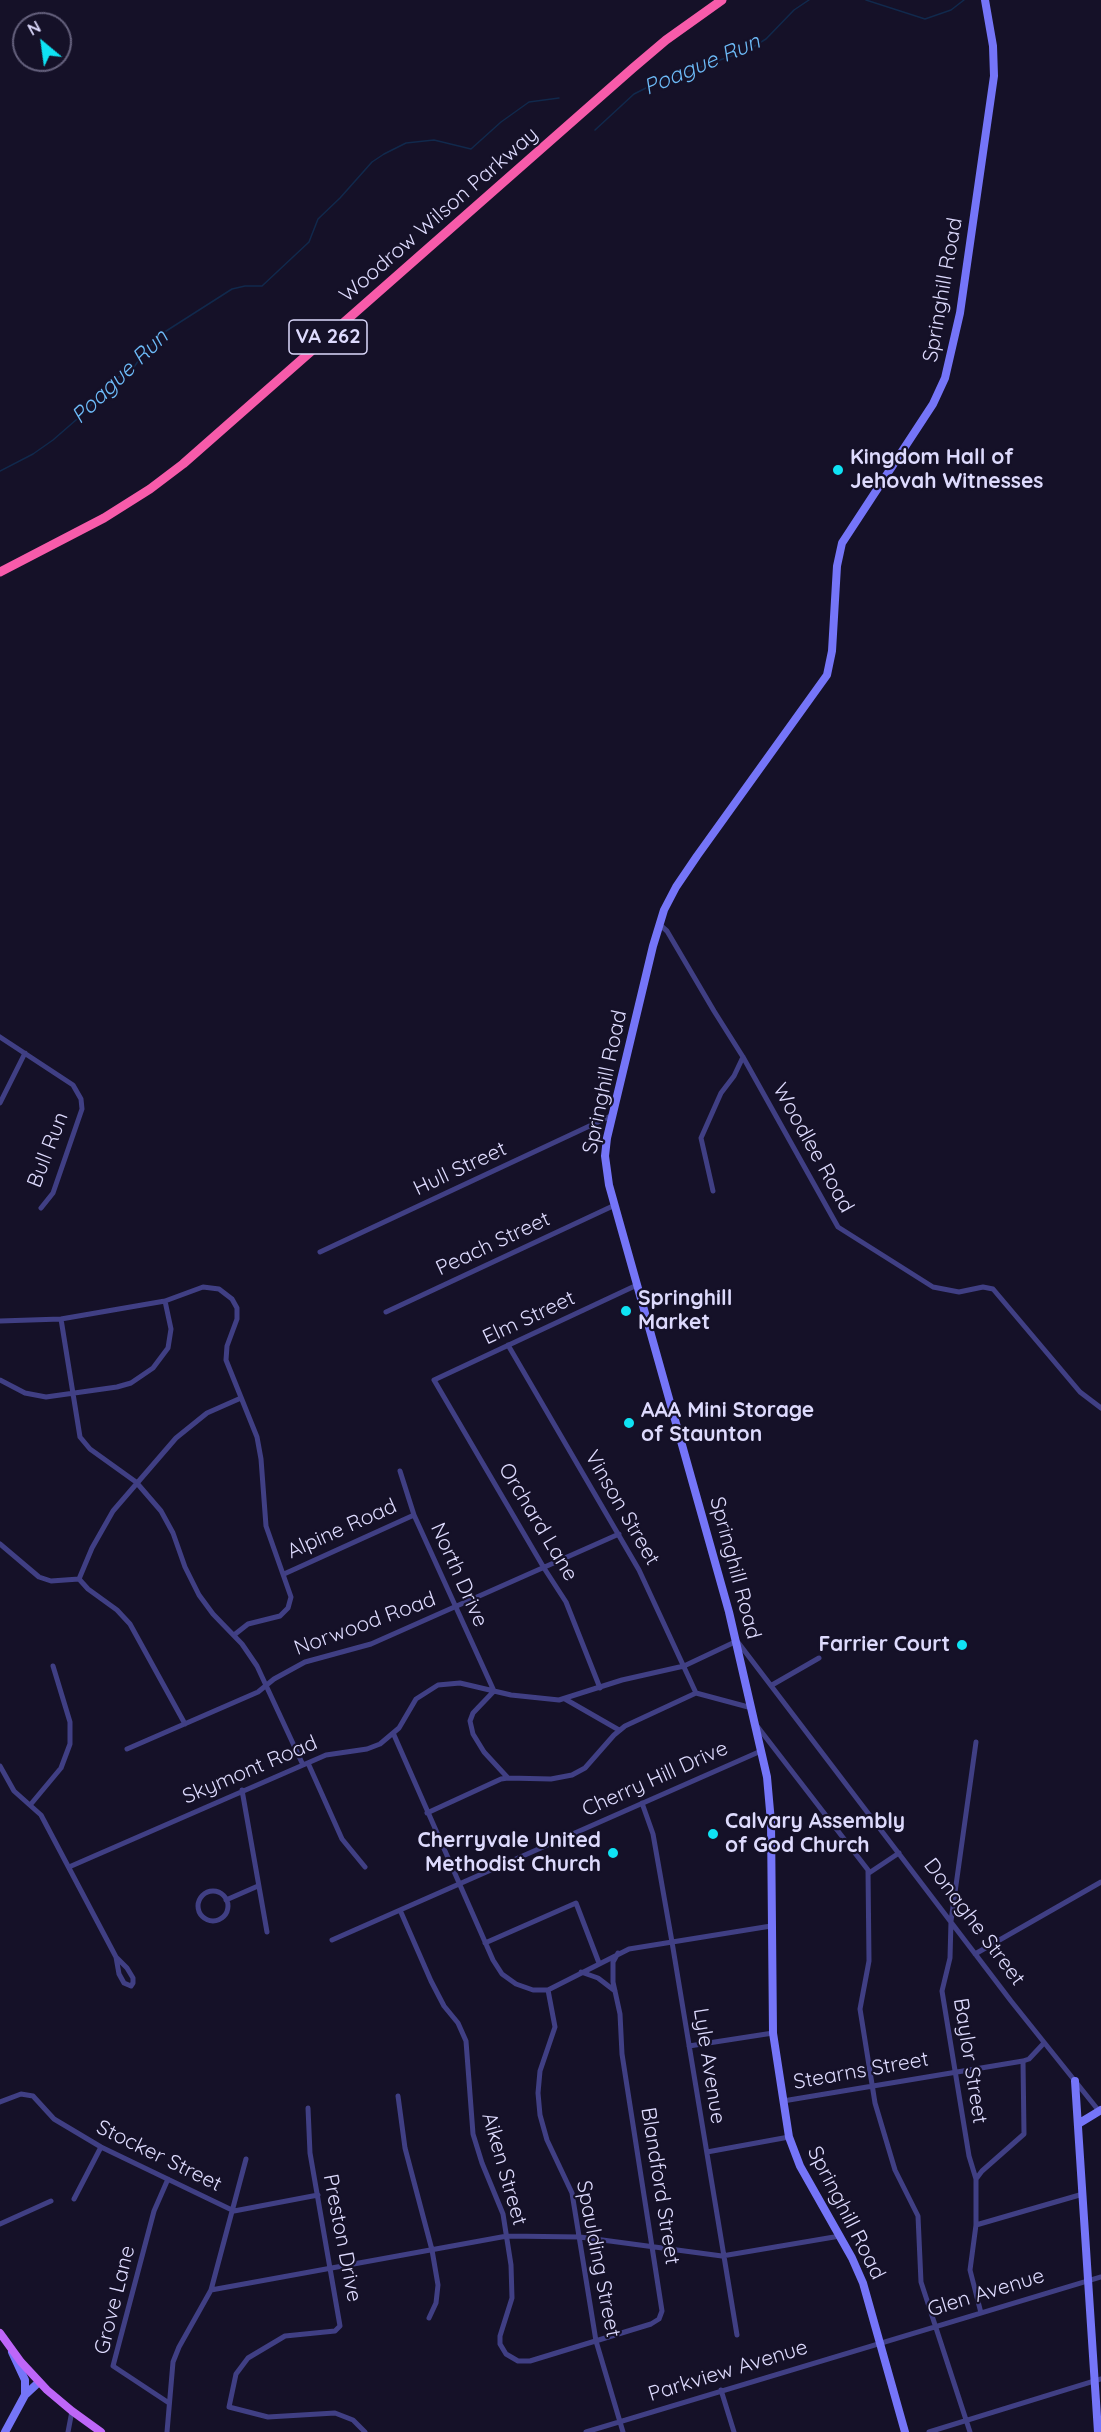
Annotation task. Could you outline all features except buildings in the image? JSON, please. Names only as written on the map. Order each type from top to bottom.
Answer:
[{"type":"highway","name":"Woodrow Wilson Parkway","points":[[0,572],[104,518],[150,489],[183,464],[633,68],[666,40],[722,0]]},
{"type":"main road","points":[[0,2332],[39,2382],[72,2412],[101,2432]]},
{"type":"street","name":"Springhill Road","points":[[905,2432],[863,2283],[840,2236],[800,2166],[789,2137],[773,2033],[769,1785],[737,1641],[607,1176],[605,1156],[659,924],[681,879],[827,675],[832,657],[837,566],[841,548],[852,525],[933,404],[945,378],[960,312],[993,84],[993,46],[985,0]]},
{"type":"street","name":"Woodlee Road","points":[[659,924],[667,931],[743,1057],[840,1229],[933,1287],[959,1292],[983,1287],[993,1289],[1080,1392],[1101,1408]]},
{"type":"street","name":"Bull Run","points":[[0,1037],[73,1085],[82,1102],[82,1109],[52,1193],[41,1208]]},
{"type":"street","points":[[0,1103],[25,1053]]},
{"type":"street","points":[[713,1191],[700,1138],[721,1093],[734,1076],[743,1057]]},
{"type":"street","name":"Hull Street","points":[[320,1252],[613,1115]]},
{"type":"street","name":"Peach Street","points":[[386,1312],[615,1205]]},
{"type":"street","name":"Elm Street","points":[[434,1380],[637,1286]]},
{"type":"street","points":[[0,1321],[61,1319],[165,1301],[207,1287],[222,1290],[232,1299],[238,1317],[228,1343],[226,1358],[231,1378],[253,1425],[260,1448],[267,1531],[291,1595],[286,1610],[277,1617],[248,1624],[234,1635]]},
{"type":"street","points":[[0,1380],[34,1396],[50,1397],[123,1386],[143,1376],[165,1353],[170,1337],[165,1301]]},
{"type":"street","points":[[61,1319],[78,1429],[82,1440],[89,1448],[136,1482],[164,1516],[187,1570],[204,1602],[254,1661],[342,1839],[365,1867]]},
{"type":"street","name":"Vinson Street","points":[[508,1345],[639,1570],[696,1693]]},
{"type":"street","name":"Orchard Lane","points":[[434,1380],[569,1607],[600,1688]]},
{"type":"street","points":[[80,1579],[103,1527],[136,1482],[176,1438],[194,1422],[223,1404],[241,1398]]},
{"type":"street","name":"North Drive","points":[[400,1471],[414,1515],[494,1691]]},
{"type":"street","name":"Alpine Road","points":[[284,1574],[414,1515]]},
{"type":"street","name":"Norwood Road","points":[[127,1749],[266,1686],[305,1662],[354,1650],[455,1608],[618,1534]]},
{"type":"street","points":[[0,1544],[39,1577],[51,1581],[80,1579]]},
{"type":"street","points":[[80,1579],[88,1589],[117,1610],[130,1624],[185,1724]]},
{"type":"street","points":[[737,1641],[684,1666],[565,1699],[538,1699],[460,1683],[435,1686],[411,1704],[394,1735],[485,1942],[497,1967],[510,1981],[533,1990],[548,1990],[618,1953],[633,1948],[771,1926]]},
{"type":"street","name":"Donaghe Street","points":[[737,1641],[975,1954],[1100,2111]]},
{"type":"street","points":[[772,1685],[819,1658]]},
{"type":"street","points":[[31,1804],[61,1768],[70,1744],[70,1722],[53,1666]]},
{"type":"street","points":[[494,1691],[473,1713],[471,1725],[479,1745],[508,1778]]},
{"type":"street","points":[[427,1813],[508,1778],[551,1779],[572,1775],[585,1768],[619,1730],[696,1693],[752,1708]]},
{"type":"street","points":[[565,1699],[619,1730]]},
{"type":"street","points":[[755,1724],[869,1873],[869,1964],[860,2009],[873,2086],[890,2154],[918,2216],[921,2282],[970,2432]]},
{"type":"street","name":"Skymont Road","points":[[69,1867],[332,1753],[372,1748],[394,1735]]},
{"type":"street","name":"Baylor Street","points":[[976,1742],[951,1921],[950,1958],[942,1990],[969,2156],[976,2179],[976,2225],[970,2270],[981,2313]]},
{"type":"street","name":"Cherry Hill Drive","points":[[332,1940],[761,1751]]},
{"type":"street","points":[[0,1766],[14,1791],[41,1815],[116,1957],[133,1978],[134,1983],[131,1986],[124,1983],[119,1974],[116,1957]]},
{"type":"street","points":[[242,1791],[267,1932]]},
{"type":"street","name":"Lyle Avenue","points":[[642,1803],[653,1834],[736,2335]]},
{"type":"street","points":[[869,1873],[899,1852]]},
{"type":"street","points":[[975,1954],[1101,1882]]},
{"type":"street","points":[[226,1900],[258,1886]]},
{"type":"street","points":[[207,1893],[219,1893],[226,1900],[227,1911],[219,1920],[207,1920],[200,1913],[199,1902],[207,1893]]},
{"type":"street","points":[[485,1942],[576,1903],[599,1963]]},
{"type":"street","name":"Aiken Street","points":[[400,1910],[431,1981],[463,2034],[468,2057],[473,2134],[482,2163],[502,2208],[507,2236],[512,2288],[509,2311],[500,2337],[501,2346],[505,2353],[516,2360],[530,2361],[596,2341]]},
{"type":"street","name":"Blandford Street","points":[[596,2341],[651,2324],[660,2316],[662,2307],[622,2054],[620,2014],[612,1968],[618,1953]]},
{"type":"street","points":[[581,1972],[598,1978],[615,1991]]},
{"type":"street","name":"Spaulding Street","points":[[548,1990],[555,2027],[540,2071],[538,2093],[540,2115],[549,2144],[570,2187],[596,2341],[623,2432]]},
{"type":"street","points":[[689,2046],[773,2033]]},
{"type":"street","points":[[976,2179],[1024,2134],[1023,2061],[1029,2059],[1044,2043]]},
{"type":"street","name":"Stearns Street","points":[[783,2101],[1023,2061]]},
{"type":"street","points":[[1075,2081],[1088,2279],[1098,2379],[1098,2432]]},
{"type":"street","name":"Stocker Street","points":[[0,2102],[21,2094],[33,2096],[54,2119],[100,2147],[234,2211],[318,2195]]},
{"type":"street","points":[[398,2096],[405,2148],[432,2250],[438,2293],[436,2306],[429,2318]]},
{"type":"street","name":"Preston Drive","points":[[308,2108],[310,2153],[341,2321],[339,2329],[288,2335],[250,2356],[241,2364],[236,2374],[229,2407],[268,2418],[335,2413],[353,2420],[365,2432]]},
{"type":"street","points":[[1078,2124],[1100,2111]]},
{"type":"street","points":[[707,2152],[789,2137]]},
{"type":"street","points":[[75,2199],[100,2147]]},
{"type":"street","points":[[167,2432],[172,2368],[176,2352],[212,2290],[246,2158]]},
{"type":"street","name":"Grove Lane","points":[[168,2179],[154,2211],[113,2366],[169,2403]]},
{"type":"street","points":[[976,2225],[1083,2194]]},
{"type":"street","points":[[0,2224],[51,2200]]},
{"type":"street","points":[[212,2290],[507,2236],[580,2237],[722,2256],[840,2236]]},
{"type":"street","name":"Glen Avenue","points":[[880,2343],[1088,2279],[1101,2277]]},
{"type":"street","points":[[8,2343],[25,2380],[25,2395]]},
{"type":"street","name":"Parkview Avenue","points":[[586,2432],[880,2343]]},
{"type":"street","points":[[929,2432],[1098,2379]]},
{"type":"street","points":[[5,2432],[25,2395],[39,2382]]},
{"type":"street","points":[[721,2390],[734,2432]]},
{"type":"street","points":[[68,2432],[72,2412]]},
{"type":"waterway","name":"Poague Run","points":[[595,130],[634,94],[658,82],[748,50],[766,39],[794,10],[809,0]]},
{"type":"waterway","name":"Poague Run","points":[[866,0],[925,19],[951,10],[964,0]]},
{"type":"waterway","name":"Poague Run","points":[[0,471],[33,454],[53,440],[84,413],[111,382],[134,367],[146,350],[163,333],[232,289],[262,286],[309,242],[318,219],[372,162],[406,143],[434,140],[471,149],[501,122],[529,102],[559,98]]},
{"type":"place","name":"Kingdom Hall of Jehovah Witnesses","points":[[838,470]]},
{"type":"place","name":"Springhill Market","points":[[626,1311]]},
{"type":"place","name":"AAA Mini Storage of Staunton","points":[[629,1423]]},
{"type":"place","name":"Farrier Court","points":[[962,1645]]},
{"type":"place","name":"Calvary Assembly of God Church","points":[[713,1834]]},
{"type":"place","name":"Cherryvale United Methodist Church","points":[[613,1853]]}]
